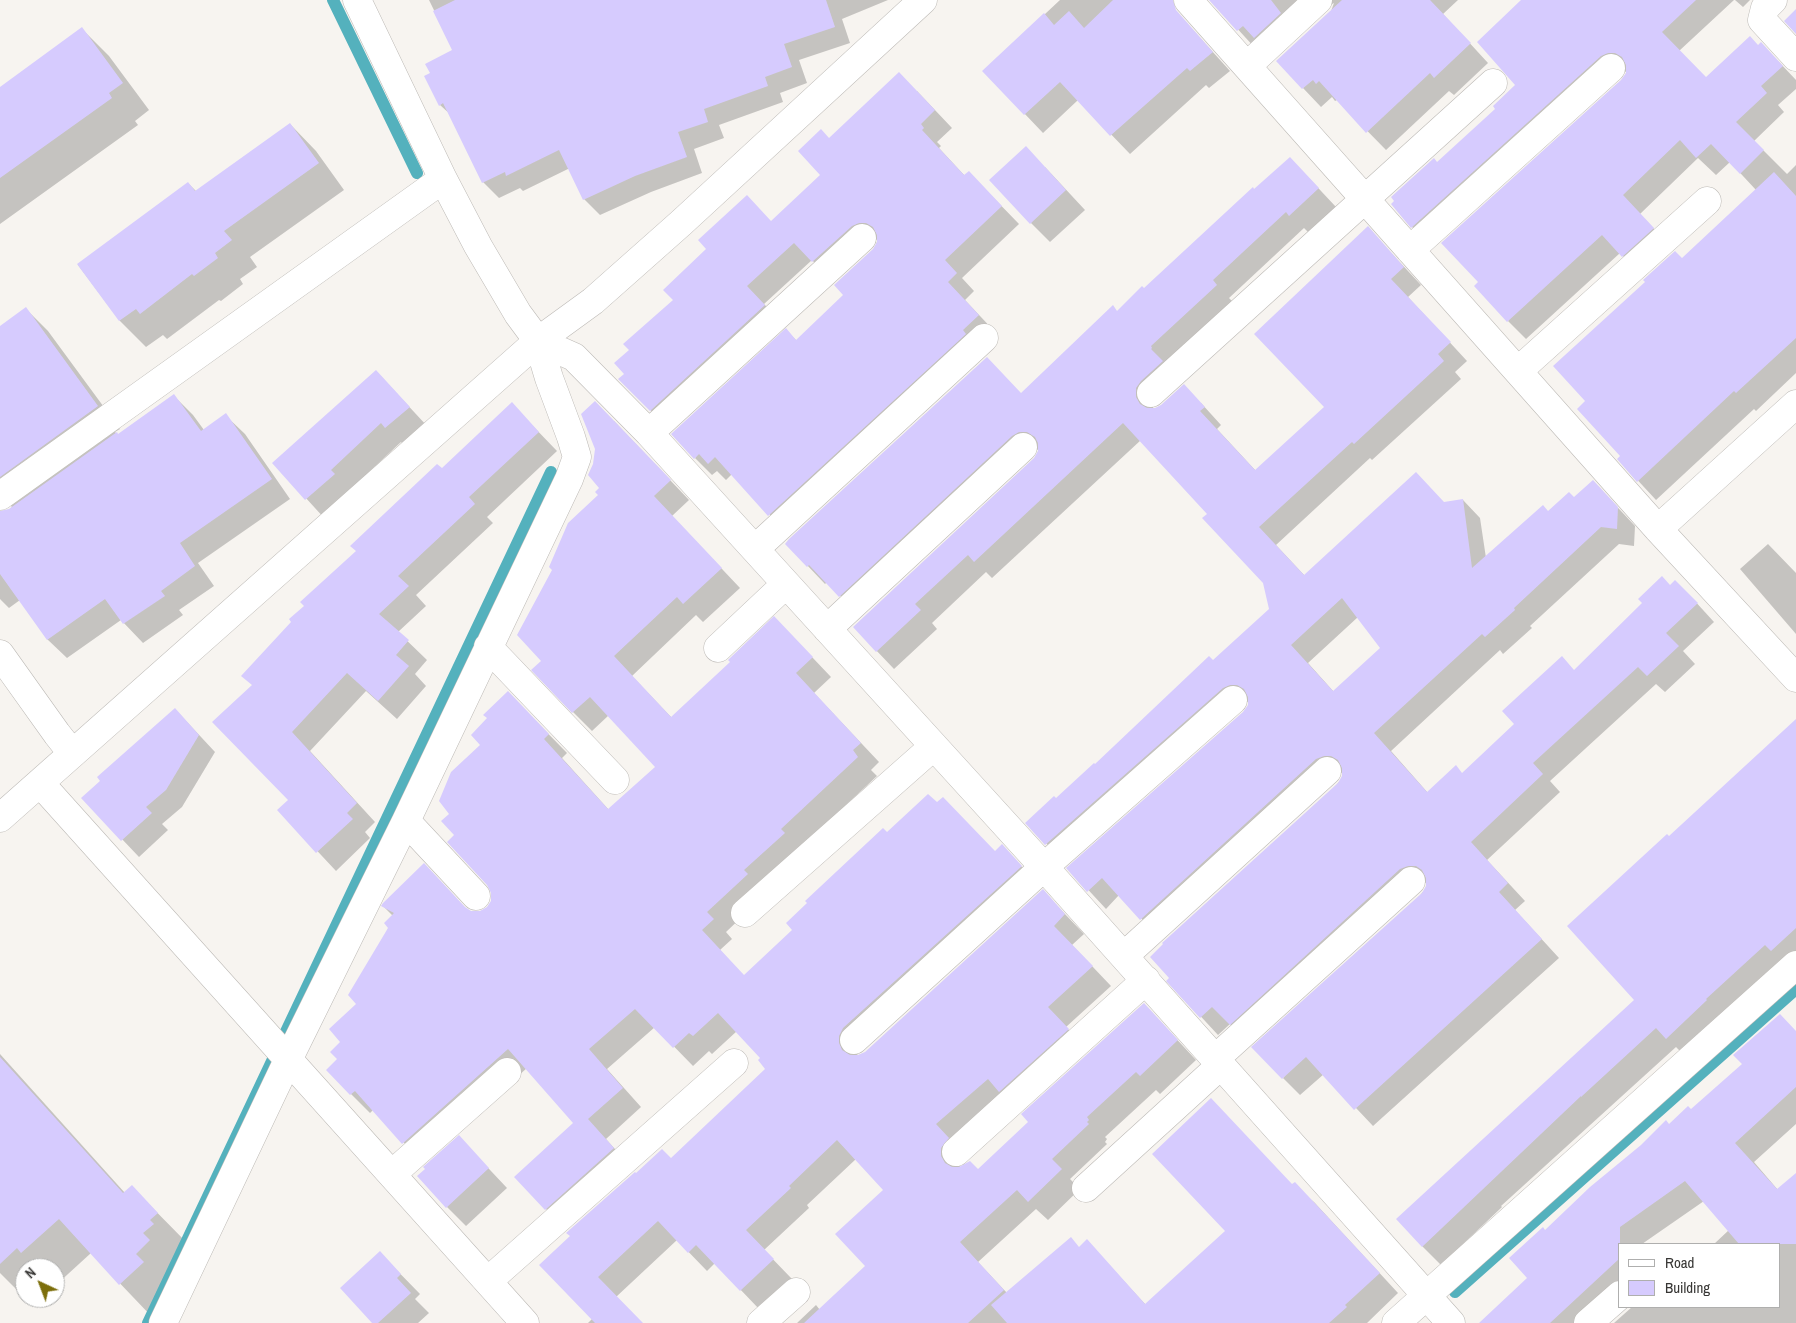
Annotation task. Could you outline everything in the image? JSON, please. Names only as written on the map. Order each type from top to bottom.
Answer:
[{"type":"street","points":[[163,1323],[282,1052],[406,821],[569,479],[577,457],[571,436],[548,378],[538,341],[518,314],[478,246],[443,179],[357,0]]},
{"type":"street","points":[[0,818],[538,341],[582,310],[607,288],[922,0]]},
{"type":"street","points":[[1188,0],[1658,529],[1796,678]]},
{"type":"street","points":[[1247,66],[1318,0]]},
{"type":"street","points":[[1773,0],[1764,8],[1762,20],[1796,57]]},
{"type":"street","points":[[1410,250],[1611,68]]},
{"type":"street","points":[[1151,393],[1493,83]]},
{"type":"street","points":[[0,496],[443,179]]},
{"type":"street","points":[[1518,371],[1707,201]]},
{"type":"street","points":[[649,433],[862,238]]},
{"type":"street","points":[[755,549],[984,338]]},
{"type":"street","points":[[538,341],[574,357],[649,433],[1146,980],[1451,1323]]},
{"type":"street","points":[[1658,529],[1796,404]]},
{"type":"street","points":[[827,629],[1023,447]]},
{"type":"street","points":[[718,648],[786,584]]},
{"type":"street","points":[[488,647],[615,780]]},
{"type":"street","points":[[0,654],[72,753]]},
{"type":"street","points":[[854,1040],[1044,867],[1234,700]]},
{"type":"street","points":[[745,913],[934,746]]},
{"type":"street","points":[[1124,956],[1327,771]]},
{"type":"street","points":[[40,783],[525,1323]]},
{"type":"street","points":[[406,821],[476,896]]},
{"type":"street","points":[[1086,1188],[1411,881]]},
{"type":"street","points":[[1396,1323],[1796,965]]},
{"type":"street","points":[[956,1152],[1146,980]]},
{"type":"street","points":[[488,1281],[734,1063]]},
{"type":"street","points":[[392,1174],[507,1072]]},
{"type":"street","points":[[761,1323],[796,1292]]},
{"type":"street","points":[[1588,1323],[1618,1297]]},
{"type":"building","points":[[455,0],[826,0],[835,27],[784,44],[792,67],[765,77],[768,86],[704,109],[708,122],[678,132],[687,157],[635,176],[583,200],[559,150],[506,176],[505,172],[482,183],[443,103],[439,106],[424,76],[430,73],[425,64],[452,50],[433,11]]},
{"type":"building","points":[[1113,0],[1173,0],[1176,10],[1213,52],[1190,71],[1187,68],[1110,136],[1060,82],[1024,115],[982,71],[1044,13],[1054,25],[1069,11],[1084,28]]},
{"type":"building","points":[[1209,0],[1271,0],[1281,13],[1254,38],[1243,26],[1237,31]]},
{"type":"building","points":[[1342,0],[1430,0],[1471,43],[1434,78],[1430,73],[1366,133],[1319,81],[1316,84],[1313,80],[1302,89],[1276,61]]},
{"type":"building","points":[[1521,0],[1696,0],[1662,32],[1706,77],[1750,36],[1758,45],[1761,42],[1783,66],[1761,86],[1767,93],[1736,122],[1764,150],[1740,174],[1711,144],[1696,158],[1680,140],[1623,195],[1654,228],[1622,257],[1602,235],[1507,322],[1474,286],[1478,282],[1441,243],[1621,80],[1626,73],[1626,65],[1622,57],[1615,53],[1601,56],[1411,228],[1391,204],[1394,201],[1391,197],[1434,158],[1437,162],[1495,109],[1493,106],[1515,85],[1477,42]]},
{"type":"building","points":[[1796,9],[1796,34],[1784,21]]},
{"type":"building","points":[[82,27],[123,83],[109,93],[112,98],[0,178],[0,87]]},
{"type":"building","points":[[899,72],[935,110],[921,124],[924,128],[922,130],[964,175],[969,171],[1002,206],[945,260],[957,273],[948,282],[979,315],[963,330],[966,334],[768,516],[715,457],[708,464],[699,454],[694,459],[671,434],[786,328],[796,340],[843,295],[834,285],[873,249],[877,242],[877,235],[873,227],[866,223],[852,226],[812,262],[794,243],[747,286],[765,305],[650,411],[618,379],[624,374],[614,363],[629,350],[623,344],[673,300],[663,290],[706,249],[698,240],[747,195],[771,221],[820,175],[798,151],[821,129],[829,138]]},
{"type":"building","points":[[290,123],[319,163],[224,231],[232,240],[215,253],[218,258],[194,276],[192,274],[140,314],[136,309],[119,321],[77,264],[188,182],[195,191]]},
{"type":"building","points":[[1026,146],[1066,190],[1030,224],[989,180]]},
{"type":"building","points":[[1290,157],[1319,188],[1289,216],[1286,212],[1213,280],[1217,285],[1151,346],[1151,349],[1163,361],[1136,388],[1136,397],[1140,404],[1147,408],[1155,408],[1161,405],[1184,384],[1205,407],[1200,411],[1255,470],[1324,407],[1254,334],[1368,226],[1404,267],[1391,279],[1451,342],[1438,354],[1444,361],[1354,444],[1352,442],[1259,527],[1304,575],[1416,472],[1444,502],[1463,499],[1472,568],[1543,505],[1548,511],[1569,492],[1574,497],[1593,480],[1618,507],[1617,529],[1601,527],[1514,608],[1515,610],[1485,637],[1482,634],[1374,733],[1427,792],[1456,765],[1462,773],[1514,724],[1502,711],[1562,656],[1574,670],[1642,603],[1638,599],[1662,576],[1670,585],[1675,580],[1698,603],[1666,633],[1679,646],[1647,676],[1638,667],[1533,763],[1543,774],[1471,842],[1508,883],[1499,892],[1542,939],[1354,1110],[1306,1057],[1282,1079],[1251,1047],[1422,893],[1426,886],[1426,878],[1422,870],[1416,866],[1400,869],[1230,1025],[1212,1007],[1200,1018],[1166,981],[1169,978],[1150,957],[1162,943],[1338,783],[1342,776],[1342,768],[1338,760],[1331,756],[1316,759],[1140,920],[1102,878],[1087,892],[1066,868],[1243,712],[1248,705],[1248,697],[1244,689],[1237,685],[1223,688],[1045,845],[1025,823],[1054,796],[1056,798],[1095,764],[1209,656],[1213,660],[1269,609],[1263,583],[1202,518],[1207,514],[1123,423],[974,562],[968,555],[915,604],[921,610],[876,652],[853,627],[1034,458],[1038,451],[1038,443],[1035,437],[1027,432],[1019,432],[1012,436],[839,597],[809,565],[807,567],[785,544],[987,357],[1021,393],[1113,305],[1117,311],[1142,286],[1144,288],[1253,187],[1254,189]],"holes":[[[1342,598],[1380,648],[1333,691],[1291,645]]]},
{"type":"building","points":[[1774,172],[1796,196],[1796,338],[1736,393],[1734,391],[1637,482],[1617,459],[1620,456],[1577,409],[1585,401],[1553,366],[1645,282],[1643,280],[1675,251],[1682,258]]},
{"type":"building","points":[[26,307],[98,406],[0,477],[0,326]]},
{"type":"building","points":[[376,370],[410,407],[385,428],[381,423],[331,470],[335,474],[305,500],[272,463]]},
{"type":"building","points":[[174,394],[201,431],[226,413],[272,479],[180,543],[195,566],[161,591],[165,596],[123,624],[105,599],[47,640],[0,574],[0,511],[9,509]]},
{"type":"building","points":[[595,401],[671,480],[654,496],[722,568],[683,604],[677,597],[614,656],[671,717],[730,662],[728,660],[774,616],[813,657],[796,673],[861,743],[853,750],[858,757],[781,829],[785,833],[744,870],[748,874],[707,912],[714,919],[702,930],[744,975],[792,930],[786,923],[807,903],[805,901],[883,828],[887,832],[928,794],[937,802],[943,797],[995,851],[1002,844],[1022,866],[843,1028],[839,1036],[842,1050],[850,1055],[858,1055],[865,1052],[1043,889],[1065,914],[1054,926],[1093,966],[1048,1007],[1069,1029],[999,1092],[988,1079],[936,1124],[949,1138],[941,1148],[941,1156],[945,1163],[952,1167],[959,1167],[970,1161],[978,1169],[1028,1122],[1021,1114],[1144,1003],[1178,1040],[1140,1076],[1136,1072],[1087,1117],[1089,1124],[1052,1159],[1062,1169],[1028,1202],[1017,1190],[960,1242],[1004,1290],[968,1323],[804,1323],[865,1266],[835,1234],[883,1190],[837,1140],[789,1186],[791,1188],[746,1230],[774,1259],[740,1291],[696,1245],[688,1253],[658,1221],[598,1277],[643,1323],[595,1323],[539,1265],[570,1236],[566,1233],[635,1172],[662,1149],[671,1158],[765,1069],[758,1060],[760,1058],[718,1013],[693,1036],[689,1033],[673,1048],[635,1009],[589,1049],[623,1088],[588,1119],[614,1148],[545,1210],[514,1177],[573,1123],[508,1049],[402,1144],[355,1091],[350,1095],[326,1070],[337,1059],[330,1052],[340,1042],[329,1029],[356,1004],[348,995],[388,928],[384,923],[394,913],[381,906],[383,903],[424,863],[471,911],[480,911],[487,907],[491,901],[491,893],[487,885],[447,842],[454,835],[441,821],[449,814],[439,801],[451,772],[480,745],[471,735],[487,718],[483,715],[508,691],[549,734],[544,739],[608,809],[655,767],[590,697],[572,713],[531,670],[541,661],[517,635],[552,570],[549,567],[568,523],[598,495],[595,492],[599,488],[588,475],[593,464],[595,449],[581,414]]},
{"type":"building","points":[[512,402],[539,432],[469,497],[475,504],[398,576],[409,586],[379,614],[409,640],[396,655],[409,666],[378,701],[347,673],[292,732],[357,803],[347,813],[353,819],[316,853],[277,810],[288,800],[212,722],[252,685],[241,676],[291,622],[289,619],[304,606],[300,602],[356,551],[350,546],[437,464],[442,468]]},
{"type":"building","points":[[175,708],[199,735],[166,790],[146,807],[152,813],[121,841],[81,798],[100,781],[97,777]]},
{"type":"building","points":[[1796,719],[1796,928],[1771,951],[1765,945],[1666,1039],[1656,1028],[1581,1096],[1422,1247],[1396,1219],[1634,1000],[1567,926],[1667,834],[1669,836]]},
{"type":"building","points":[[1780,1014],[1796,1031],[1796,1087],[1735,1143],[1777,1189],[1796,1173],[1796,1244],[1738,1243],[1685,1181],[1620,1227],[1618,1260],[1550,1323],[1479,1323],[1527,1278],[1509,1258],[1543,1227],[1545,1230],[1590,1187],[1641,1145],[1666,1120],[1669,1124],[1688,1106],[1691,1109],[1742,1064],[1733,1055]]},
{"type":"building","points":[[0,1057],[123,1193],[132,1185],[158,1213],[150,1220],[154,1224],[143,1233],[150,1240],[136,1254],[144,1262],[119,1285],[59,1219],[21,1253],[17,1248],[0,1264]]},
{"type":"building","points":[[1211,1098],[1292,1184],[1295,1182],[1380,1273],[1345,1305],[1347,1307],[1329,1323],[1007,1323],[991,1305],[1071,1237],[1079,1247],[1087,1239],[1145,1304],[1225,1231],[1152,1154]]},
{"type":"building","points":[[459,1135],[489,1168],[446,1208],[417,1176],[425,1169],[423,1167]]},
{"type":"building","points":[[380,1251],[401,1274],[397,1278],[411,1293],[378,1323],[372,1323],[340,1288]]},
{"type":"waterway","points":[[333,0],[417,173]]},
{"type":"waterway","points":[[148,1323],[551,472]]},
{"type":"waterway","points":[[1455,1292],[1796,989]]}]
